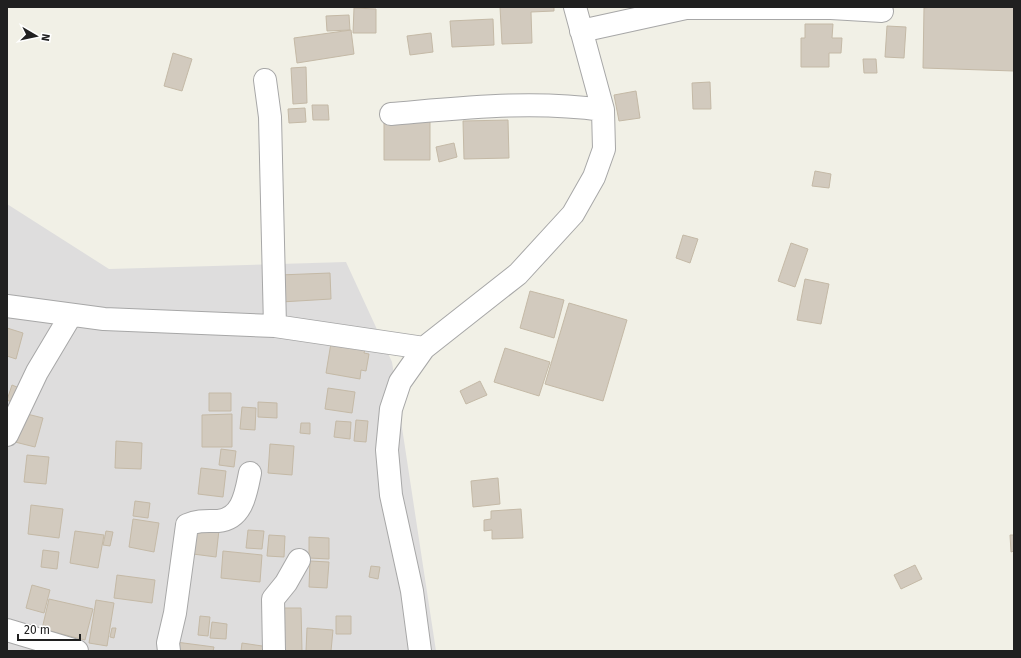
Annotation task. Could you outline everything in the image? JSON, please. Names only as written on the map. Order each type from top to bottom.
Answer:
[{"type":"street","points":[[420,651],[412,591],[391,495],[387,450],[391,409],[400,382],[424,348],[518,274],[573,214],[594,177],[604,149],[603,110],[575,7]]},
{"type":"street","points":[[581,31],[686,8],[831,8],[882,11]]},
{"type":"street","points":[[265,80],[270,117],[275,326]]},
{"type":"street","points":[[391,114],[496,105],[565,105],[603,110]]},
{"type":"street","points":[[7,306],[104,319],[275,326],[424,348]]},
{"type":"street","points":[[7,435],[37,372],[71,315]]},
{"type":"street","points":[[169,651],[168,643],[175,613],[187,525],[198,520],[220,521],[235,515],[243,501],[250,473]]},
{"type":"street","points":[[274,651],[273,599],[286,583],[299,560]]},
{"type":"street","points":[[13,639],[77,651]]},
{"type":"shaded area","points":[[7,204],[109,269],[346,262],[392,362],[436,651],[7,651]]},
{"type":"building","points":[[500,7],[554,7],[554,11],[531,12],[532,43],[502,44]]},
{"type":"building","points":[[1014,7],[1014,71],[923,68],[924,8]]},
{"type":"building","points":[[354,8],[376,9],[376,33],[353,33]]},
{"type":"building","points":[[349,15],[350,30],[327,31],[326,16]]},
{"type":"building","points":[[493,19],[494,45],[452,47],[450,21]]},
{"type":"building","points":[[805,24],[833,24],[832,38],[842,38],[841,53],[829,53],[829,67],[801,67],[801,38],[805,38]]},
{"type":"building","points":[[887,26],[906,27],[904,58],[885,57]]},
{"type":"building","points":[[351,30],[354,54],[297,63],[294,38]]},
{"type":"building","points":[[431,33],[433,52],[410,55],[407,36]]},
{"type":"building","points":[[173,53],[192,59],[182,91],[164,86]]},
{"type":"building","points":[[863,59],[876,59],[877,73],[864,73]]},
{"type":"building","points":[[306,67],[307,103],[293,104],[291,68]]},
{"type":"building","points":[[710,82],[711,109],[693,109],[692,83]]},
{"type":"building","points":[[636,91],[640,118],[619,121],[614,95]]},
{"type":"building","points":[[312,105],[328,105],[329,120],[313,120]]},
{"type":"building","points":[[305,108],[306,122],[289,123],[288,109]]},
{"type":"building","points":[[430,117],[430,160],[384,160],[384,118]]},
{"type":"building","points":[[508,120],[509,158],[464,159],[463,121]]},
{"type":"building","points":[[454,143],[457,157],[439,162],[436,147]]},
{"type":"building","points":[[815,171],[831,174],[829,188],[812,186]]},
{"type":"building","points":[[683,235],[698,239],[690,263],[676,258]]},
{"type":"building","points":[[791,243],[808,249],[795,287],[778,281]]},
{"type":"building","points":[[330,273],[331,299],[281,302],[279,275]]},
{"type":"building","points":[[805,279],[829,284],[821,324],[797,320]]},
{"type":"building","points":[[530,291],[564,300],[554,338],[520,328]]},
{"type":"building","points":[[569,303],[627,320],[603,401],[545,384]]},
{"type":"building","points":[[7,328],[23,333],[16,359],[7,356]]},
{"type":"building","points":[[331,343],[365,349],[364,353],[369,354],[366,371],[361,370],[360,379],[326,373]]},
{"type":"building","points":[[505,348],[550,362],[539,396],[494,382]]},
{"type":"building","points":[[480,381],[487,395],[466,404],[460,391]]},
{"type":"building","points":[[12,385],[24,390],[18,405],[7,400]]},
{"type":"building","points":[[328,388],[355,392],[352,413],[325,409]]},
{"type":"building","points":[[209,393],[231,393],[231,411],[209,411]]},
{"type":"building","points":[[258,402],[277,403],[277,418],[258,417]]},
{"type":"building","points":[[242,407],[256,408],[255,430],[240,429]]},
{"type":"building","points":[[23,413],[43,418],[35,447],[15,442]]},
{"type":"building","points":[[232,414],[232,447],[202,447],[202,415]]},
{"type":"building","points":[[356,420],[368,421],[366,442],[354,441]]},
{"type":"building","points":[[336,421],[351,422],[350,439],[334,437]]},
{"type":"building","points":[[301,423],[310,423],[310,434],[300,433]]},
{"type":"building","points":[[116,441],[142,443],[141,469],[115,468]]},
{"type":"building","points":[[270,444],[294,446],[292,475],[268,473]]},
{"type":"building","points":[[221,449],[236,451],[234,467],[219,465]]},
{"type":"building","points":[[27,455],[49,457],[46,484],[24,482]]},
{"type":"building","points":[[201,468],[226,471],[223,497],[198,494]]},
{"type":"building","points":[[498,478],[500,504],[473,507],[471,481]]},
{"type":"building","points":[[135,501],[150,503],[148,518],[133,516]]},
{"type":"building","points":[[31,505],[63,509],[59,538],[28,534]]},
{"type":"building","points":[[521,509],[523,538],[492,539],[492,530],[484,531],[484,520],[491,519],[491,511]]},
{"type":"building","points":[[133,519],[159,523],[154,552],[129,547]]},
{"type":"building","points":[[196,527],[219,530],[216,557],[193,554]]},
{"type":"building","points":[[248,530],[264,531],[262,549],[246,548]]},
{"type":"building","points":[[75,531],[104,535],[98,568],[70,563]]},
{"type":"building","points":[[106,531],[113,532],[110,546],[103,545]]},
{"type":"building","points":[[269,535],[285,536],[284,557],[267,556]]},
{"type":"building","points":[[1010,535],[1014,535],[1014,551],[1011,552]]},
{"type":"building","points":[[309,537],[329,538],[329,559],[309,558]]},
{"type":"building","points":[[43,550],[59,552],[57,569],[41,567]]},
{"type":"building","points":[[223,551],[262,555],[260,582],[221,578]]},
{"type":"building","points":[[310,561],[329,562],[327,588],[309,587]]},
{"type":"building","points":[[915,565],[922,579],[901,589],[894,575]]},
{"type":"building","points":[[371,566],[380,567],[378,579],[369,577]]},
{"type":"building","points":[[117,575],[155,580],[152,603],[114,598]]},
{"type":"building","points":[[32,585],[50,590],[44,613],[26,608]]},
{"type":"building","points":[[49,599],[93,609],[85,640],[42,629]]},
{"type":"building","points":[[96,600],[114,603],[107,646],[89,643]]},
{"type":"building","points":[[283,608],[301,608],[302,651],[284,651]]},
{"type":"building","points":[[200,616],[210,617],[208,636],[198,635]]},
{"type":"building","points":[[336,616],[351,616],[351,634],[336,634]]},
{"type":"building","points":[[212,622],[227,624],[226,639],[210,638]]},
{"type":"building","points":[[112,628],[116,628],[114,638],[110,637]]},
{"type":"building","points":[[307,628],[333,630],[331,651],[306,651]]},
{"type":"building","points":[[176,642],[214,647],[213,651],[175,651]]},
{"type":"building","points":[[242,643],[269,647],[269,651],[241,651]]}]
